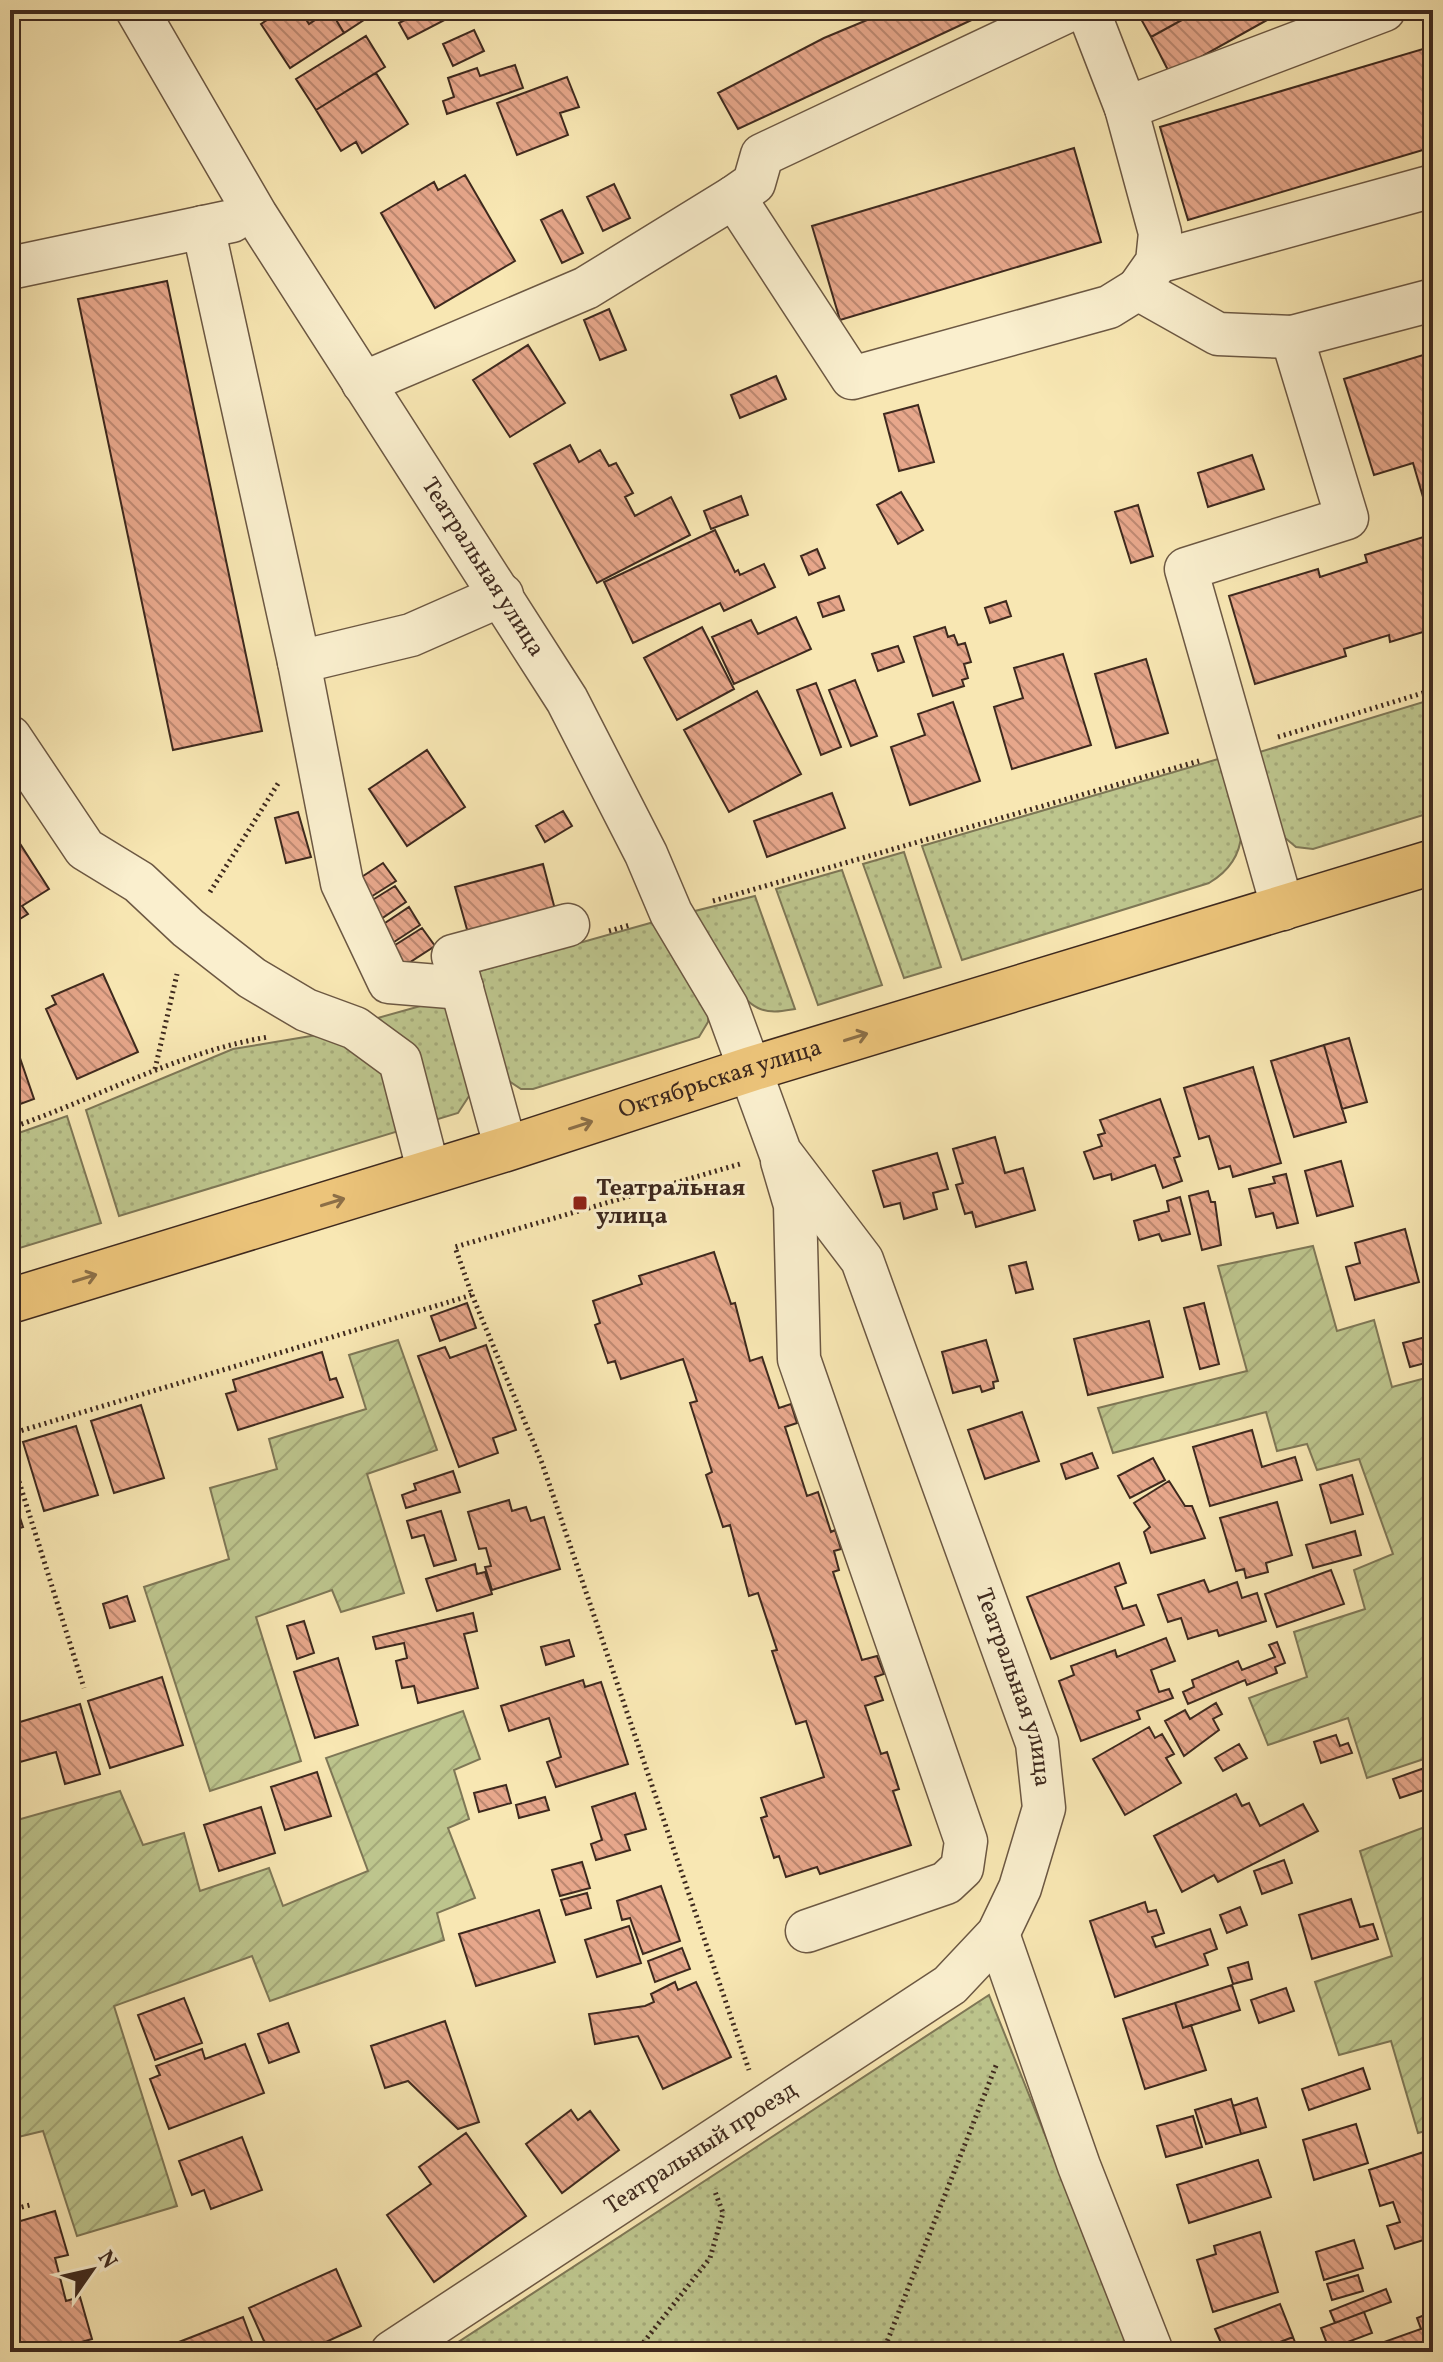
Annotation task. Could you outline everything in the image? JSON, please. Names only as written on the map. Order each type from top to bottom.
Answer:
[{"type":"main road","name":"Октябрьская улица","points":[[10,1301],[506,1149],[751,1069],[1433,862]]},
{"type":"street","name":"Театральная улица","points":[[137,10],[256,215],[567,700],[646,854],[671,913],[727,1007],[780,1152],[862,1260],[1037,1743],[1044,1808],[1020,1888],[998,1934]]},
{"type":"street","points":[[363,383],[586,288],[754,183],[762,155],[1070,10]]},
{"type":"street","points":[[1088,10],[1126,108],[1160,233],[1148,276]]},
{"type":"street","points":[[1126,108],[1384,10]]},
{"type":"street","points":[[734,197],[852,378],[1109,307],[1148,276],[1433,186]]},
{"type":"street","points":[[10,268],[256,215]]},
{"type":"street","points":[[203,227],[299,662],[342,883],[389,982],[462,988]]},
{"type":"street","points":[[1148,276],[1218,334],[1292,337],[1433,300]]},
{"type":"street","points":[[1283,909],[1186,569],[1347,518],[1292,337]]},
{"type":"street","points":[[299,662],[411,635],[502,595]]},
{"type":"street","points":[[10,737],[85,849],[139,882],[188,928],[252,978],[306,1010],[355,1028],[400,1061],[429,1173]]},
{"type":"street","points":[[506,1149],[453,956],[582,930]]},
{"type":"street","points":[[780,1152],[795,1205],[799,1359],[966,1841],[962,1868],[946,1883],[807,1931]]},
{"type":"street","points":[[998,1934],[1079,2166],[1152,2352]]},
{"type":"street","name":"Театральный проезд","points":[[392,2352],[950,1985],[998,1934]]},
{"type":"path","points":[[582,930],[671,913],[1433,690]]},
{"type":"path","points":[[10,1128],[233,1043],[275,1036]]},
{"type":"path","points":[[762,2109],[542,1463],[455,1247],[780,1152]]},
{"type":"path","points":[[10,1434],[472,1295]]},
{"type":"path","points":[[10,1453],[84,1688]]},
{"type":"path","points":[[883,2352],[1022,2000]]},
{"type":"path","points":[[636,2352],[710,2258],[723,2213],[698,2151]]},
{"type":"path","points":[[10,2210],[30,2205]]},
{"type":"green space","points":[[1433,699],[1433,812],[1313,849],[1296,847],[1284,837],[1250,755]]},
{"type":"green space","points":[[1225,757],[1241,826],[1235,857],[1225,871],[1209,883],[962,960],[922,846]]},
{"type":"green space","points":[[904,852],[941,967],[904,978],[863,864]]},
{"type":"green space","points":[[842,870],[882,985],[818,1005],[776,889]]},
{"type":"green space","points":[[755,896],[795,1009],[767,1011],[748,1001],[719,965],[687,913]]},
{"type":"green space","points":[[661,920],[709,1010],[708,1022],[699,1037],[533,1089],[521,1089],[509,1081],[476,972]]},
{"type":"green space","points":[[449,998],[471,1093],[458,1113],[119,1216],[86,1110],[233,1049],[317,1035]]},
{"type":"green space","points":[[67,1116],[101,1223],[10,1251],[10,1136]]},
{"type":"green space","points":[[1313,1246],[1337,1331],[1374,1320],[1392,1387],[1433,1376],[1433,1756],[1367,1778],[1348,1718],[1268,1745],[1249,1698],[1307,1677],[1294,1632],[1365,1609],[1354,1570],[1393,1554],[1359,1459],[1317,1470],[1307,1444],[1277,1451],[1266,1412],[1113,1453],[1098,1408],[1247,1371],[1218,1266]]},
{"type":"green space","points":[[398,1340],[437,1450],[367,1474],[404,1593],[341,1612],[332,1590],[256,1617],[301,1761],[210,1791],[144,1587],[229,1559],[210,1488],[277,1469],[269,1439],[366,1409],[349,1355]]},
{"type":"green space","points":[[463,1711],[480,1759],[454,1770],[469,1819],[448,1828],[475,1898],[437,1913],[444,1940],[270,2001],[252,1956],[114,2006],[177,2206],[77,2236],[43,2131],[10,2139],[10,1822],[120,1791],[143,1845],[184,1833],[200,1891],[269,1868],[283,1906],[368,1871],[326,1758]]},
{"type":"green space","points":[[1433,1824],[1433,2129],[1418,2133],[1391,2041],[1339,2055],[1315,1982],[1392,1956],[1360,1851]]},
{"type":"green space","points":[[989,1995],[1132,2352],[443,2352]]},
{"type":"building","points":[[282,10],[300,10],[309,24],[330,10],[344,33],[290,68],[261,24]]},
{"type":"building","points":[[300,10],[330,10],[309,24]]},
{"type":"building","points":[[330,10],[379,10],[344,33]]},
{"type":"building","points":[[424,10],[462,11],[408,39],[399,23]]},
{"type":"building","points":[[891,10],[993,10],[738,129],[718,93],[824,38]]},
{"type":"building","points":[[1136,10],[1200,10],[1151,37]]},
{"type":"building","points":[[1200,10],[1285,10],[1170,74],[1151,37]]},
{"type":"building","points":[[474,30],[484,51],[453,66],[443,44]]},
{"type":"building","points":[[366,36],[385,67],[316,110],[296,79]]},
{"type":"building","points":[[1433,46],[1433,147],[1188,220],[1160,127]]},
{"type":"building","points":[[515,65],[523,88],[447,114],[443,101],[454,97],[448,78],[477,68],[480,76]]},
{"type":"building","points":[[376,73],[408,124],[362,153],[356,142],[341,151],[316,110]]},
{"type":"building","points":[[567,77],[579,107],[560,113],[568,135],[517,155],[497,103]]},
{"type":"building","points":[[1074,148],[1101,242],[840,320],[812,226]]},
{"type":"building","points":[[465,175],[515,261],[435,308],[381,213],[434,182],[438,190]]},
{"type":"building","points":[[614,184],[630,218],[603,231],[587,197]]},
{"type":"building","points":[[562,210],[583,253],[562,263],[541,220]]},
{"type":"building","points":[[167,281],[262,731],[173,750],[78,299]]},
{"type":"building","points":[[609,309],[626,350],[600,360],[584,320]]},
{"type":"building","points":[[528,345],[565,403],[510,437],[473,380]]},
{"type":"building","points":[[1433,352],[1433,531],[1413,463],[1374,475],[1344,379]]},
{"type":"building","points":[[776,376],[786,399],[740,418],[731,395]]},
{"type":"building","points":[[918,405],[934,462],[899,471],[884,414]]},
{"type":"building","points":[[570,445],[579,462],[600,450],[609,466],[616,463],[633,493],[625,497],[635,516],[671,497],[690,535],[597,583],[534,464]]},
{"type":"building","points":[[1252,455],[1264,489],[1208,507],[1198,473]]},
{"type":"building","points":[[901,492],[923,530],[898,544],[877,505]]},
{"type":"building","points":[[741,496],[748,515],[711,529],[704,511]]},
{"type":"building","points":[[1138,505],[1153,556],[1131,563],[1115,512]]},
{"type":"building","points":[[715,530],[735,572],[738,570],[740,575],[764,564],[775,587],[724,611],[720,603],[633,643],[604,582]]},
{"type":"building","points":[[1433,534],[1433,629],[1390,642],[1389,635],[1344,649],[1346,656],[1255,684],[1229,596],[1318,569],[1320,577],[1367,562],[1365,555]]},
{"type":"building","points":[[817,549],[825,568],[809,575],[801,556]]},
{"type":"building","points":[[839,596],[844,610],[823,617],[818,603]]},
{"type":"building","points":[[1006,601],[1011,616],[990,623],[985,608]]},
{"type":"building","points":[[796,617],[811,649],[734,684],[712,637],[751,620],[758,634]]},
{"type":"building","points":[[702,627],[734,689],[677,720],[644,658]]},
{"type":"building","points":[[945,627],[948,637],[954,635],[958,645],[965,643],[971,662],[964,664],[968,678],[962,680],[964,686],[933,696],[914,637]]},
{"type":"building","points":[[898,646],[904,662],[878,671],[872,654]]},
{"type":"building","points":[[1063,654],[1091,745],[1012,769],[994,707],[1023,698],[1014,668]]},
{"type":"building","points":[[1146,659],[1168,733],[1116,748],[1095,674]]},
{"type":"building","points":[[855,680],[877,736],[851,746],[829,690]]},
{"type":"building","points":[[816,683],[841,747],[821,755],[797,690]]},
{"type":"building","points":[[757,691],[801,774],[729,812],[684,730]]},
{"type":"building","points":[[953,702],[980,781],[910,805],[891,747],[925,735],[918,714]]},
{"type":"building","points":[[427,750],[465,807],[407,846],[369,789]]},
{"type":"building","points":[[832,793],[845,828],[767,857],[754,821]]},
{"type":"building","points":[[563,811],[572,826],[545,842],[536,826]]},
{"type":"building","points":[[298,812],[311,857],[286,863],[275,818]]},
{"type":"building","points":[[10,828],[49,889],[22,906],[28,914],[10,925]]},
{"type":"building","points":[[383,863],[396,881],[366,900],[354,882]]},
{"type":"building","points":[[543,864],[557,917],[470,940],[455,887]]},
{"type":"building","points":[[395,886],[406,902],[378,921],[366,904]]},
{"type":"building","points":[[409,907],[420,925],[391,944],[379,927]]},
{"type":"building","points":[[422,928],[435,946],[404,966],[392,947]]},
{"type":"building","points":[[103,974],[138,1052],[77,1079],[46,1009],[56,1004],[52,996]]},
{"type":"building","points":[[1349,1038],[1367,1102],[1342,1109],[1324,1045]]},
{"type":"building","points":[[1324,1045],[1346,1122],[1294,1137],[1271,1061]]},
{"type":"building","points":[[20,1058],[34,1099],[12,1107],[10,1062]]},
{"type":"building","points":[[1253,1067],[1281,1163],[1233,1177],[1230,1166],[1219,1169],[1209,1136],[1199,1139],[1184,1088]]},
{"type":"building","points":[[1160,1099],[1180,1156],[1174,1158],[1182,1181],[1163,1188],[1155,1165],[1112,1180],[1111,1174],[1094,1179],[1084,1152],[1102,1146],[1098,1135],[1105,1133],[1100,1120]]},
{"type":"building","points":[[995,1137],[1005,1173],[1023,1168],[1035,1210],[976,1227],[972,1212],[965,1214],[956,1185],[963,1183],[953,1149]]},
{"type":"building","points":[[937,1153],[948,1189],[933,1193],[937,1209],[904,1219],[900,1203],[884,1207],[873,1171]]},
{"type":"building","points":[[1341,1161],[1353,1206],[1317,1216],[1305,1171]]},
{"type":"building","points":[[1286,1174],[1298,1223],[1277,1228],[1273,1213],[1256,1217],[1249,1189],[1275,1183],[1273,1177]]},
{"type":"building","points":[[1208,1191],[1211,1202],[1215,1202],[1221,1245],[1202,1250],[1189,1196]]},
{"type":"building","points":[[1180,1197],[1190,1234],[1162,1241],[1159,1234],[1139,1240],[1134,1221],[1169,1211],[1167,1201]]},
{"type":"building","points":[[1405,1229],[1419,1282],[1355,1300],[1346,1267],[1360,1263],[1355,1243]]},
{"type":"building","points":[[714,1252],[731,1304],[735,1303],[750,1361],[762,1357],[779,1408],[791,1404],[797,1423],[785,1427],[807,1496],[818,1492],[831,1532],[835,1530],[841,1549],[834,1551],[839,1570],[833,1572],[862,1660],[877,1656],[884,1674],[875,1677],[883,1700],[865,1706],[881,1754],[887,1752],[899,1789],[893,1791],[911,1845],[820,1874],[817,1867],[786,1877],[779,1856],[774,1858],[761,1818],[767,1816],[761,1798],[824,1777],[806,1721],[796,1724],[772,1651],[777,1650],[758,1593],[749,1596],[730,1525],[723,1527],[706,1475],[712,1472],[690,1403],[697,1401],[683,1359],[621,1379],[615,1361],[608,1363],[595,1325],[600,1323],[593,1301],[642,1284],[639,1276]]},
{"type":"building","points":[[1026,1262],[1033,1289],[1016,1293],[1009,1266]]},
{"type":"building","points":[[467,1303],[476,1328],[440,1341],[431,1316]]},
{"type":"building","points":[[1204,1303],[1219,1364],[1200,1369],[1184,1308]]},
{"type":"building","points":[[1149,1321],[1163,1377],[1088,1395],[1074,1339]]},
{"type":"building","points":[[1433,1335],[1433,1361],[1410,1367],[1403,1343]]},
{"type":"building","points":[[986,1340],[998,1381],[993,1382],[994,1388],[982,1392],[980,1386],[953,1393],[942,1352]]},
{"type":"building","points":[[486,1345],[516,1430],[493,1438],[498,1453],[459,1467],[418,1356],[445,1347],[450,1358]]},
{"type":"building","points":[[322,1352],[330,1380],[336,1378],[343,1397],[238,1430],[226,1394],[236,1391],[233,1380]]},
{"type":"building","points":[[141,1405],[164,1478],[114,1493],[91,1421]]},
{"type":"building","points":[[1022,1412],[1039,1461],[985,1479],[968,1430]]},
{"type":"building","points":[[76,1426],[98,1495],[44,1511],[23,1442]]},
{"type":"building","points":[[1252,1430],[1262,1467],[1295,1457],[1302,1480],[1210,1506],[1193,1447]]},
{"type":"building","points":[[1092,1453],[1098,1468],[1066,1479],[1061,1464]]},
{"type":"building","points":[[1153,1458],[1165,1480],[1130,1498],[1118,1476]]},
{"type":"building","points":[[453,1471],[460,1492],[406,1508],[402,1495],[416,1490],[414,1484]]},
{"type":"building","points":[[1352,1475],[1363,1514],[1331,1523],[1320,1485]]},
{"type":"building","points":[[1169,1481],[1185,1506],[1192,1506],[1205,1538],[1151,1553],[1144,1532],[1150,1527],[1134,1503]]},
{"type":"building","points":[[10,1487],[23,1527],[10,1531]]},
{"type":"building","points":[[509,1500],[512,1511],[526,1507],[531,1521],[544,1517],[560,1569],[492,1590],[485,1567],[491,1566],[486,1548],[479,1549],[468,1512]]},
{"type":"building","points":[[1277,1502],[1292,1555],[1266,1563],[1268,1572],[1246,1578],[1244,1569],[1236,1571],[1220,1518]]},
{"type":"building","points":[[441,1511],[456,1560],[434,1566],[424,1535],[412,1538],[407,1521]]},
{"type":"building","points":[[1355,1531],[1361,1555],[1313,1568],[1306,1545]]},
{"type":"building","points":[[1119,1563],[1126,1583],[1115,1587],[1123,1609],[1136,1605],[1144,1625],[1051,1659],[1027,1597]]},
{"type":"building","points":[[475,1564],[477,1574],[485,1572],[492,1594],[437,1611],[426,1579]]},
{"type":"building","points":[[1331,1570],[1344,1604],[1277,1627],[1265,1594]]},
{"type":"building","points":[[1204,1580],[1209,1592],[1237,1582],[1242,1598],[1257,1593],[1266,1621],[1219,1636],[1217,1630],[1188,1639],[1181,1618],[1168,1622],[1158,1595]]},
{"type":"building","points":[[127,1596],[135,1621],[110,1628],[103,1604]]},
{"type":"building","points":[[473,1613],[477,1631],[464,1634],[478,1688],[418,1703],[414,1686],[402,1688],[396,1661],[407,1658],[404,1643],[376,1649],[373,1637]]},
{"type":"building","points":[[304,1621],[314,1653],[297,1659],[287,1626]]},
{"type":"building","points":[[1166,1638],[1175,1661],[1151,1670],[1159,1692],[1169,1689],[1173,1698],[1137,1711],[1140,1719],[1081,1741],[1059,1681],[1074,1675],[1071,1666],[1115,1650],[1117,1657]]},
{"type":"building","points":[[569,1640],[574,1656],[546,1665],[541,1647]]},
{"type":"building","points":[[1277,1642],[1285,1663],[1275,1667],[1277,1673],[1247,1685],[1245,1680],[1188,1704],[1183,1692],[1194,1687],[1192,1680],[1238,1661],[1242,1670],[1275,1657],[1269,1645]]},
{"type":"building","points":[[338,1658],[358,1725],[315,1738],[294,1672]]},
{"type":"building","points":[[162,1677],[183,1745],[110,1768],[88,1701]]},
{"type":"building","points":[[583,1680],[585,1687],[601,1682],[628,1764],[556,1787],[547,1762],[561,1757],[549,1718],[509,1731],[501,1706]]},
{"type":"building","points":[[1216,1703],[1222,1714],[1213,1719],[1219,1730],[1184,1756],[1165,1721],[1185,1710],[1190,1719]]},
{"type":"building","points":[[80,1704],[100,1774],[65,1784],[56,1752],[20,1762],[10,1725]]},
{"type":"building","points":[[1149,1727],[1155,1738],[1162,1734],[1174,1754],[1166,1758],[1181,1783],[1125,1815],[1093,1759]]},
{"type":"building","points":[[1336,1735],[1340,1746],[1348,1743],[1352,1753],[1321,1763],[1314,1742]]},
{"type":"building","points":[[1239,1744],[1247,1758],[1223,1771],[1215,1758]]},
{"type":"building","points":[[10,1756],[16,1778],[10,1779]]},
{"type":"building","points":[[1433,1765],[1433,1787],[1400,1798],[1393,1779]]},
{"type":"building","points":[[317,1772],[331,1816],[285,1830],[271,1787]]},
{"type":"building","points":[[506,1785],[511,1803],[479,1812],[474,1793]]},
{"type":"building","points":[[635,1793],[646,1829],[625,1835],[630,1850],[596,1860],[591,1844],[602,1840],[592,1807]]},
{"type":"building","points":[[1236,1794],[1242,1806],[1249,1803],[1260,1826],[1303,1804],[1318,1831],[1218,1882],[1214,1875],[1182,1892],[1154,1836]]},
{"type":"building","points":[[545,1797],[549,1810],[519,1818],[516,1805]]},
{"type":"building","points":[[261,1807],[275,1853],[219,1871],[204,1825]]},
{"type":"building","points":[[1284,1860],[1292,1883],[1262,1894],[1254,1871]]},
{"type":"building","points":[[582,1862],[590,1888],[560,1896],[552,1870]]},
{"type":"building","points":[[661,1886],[680,1941],[643,1954],[630,1918],[622,1920],[617,1901]]},
{"type":"building","points":[[587,1893],[591,1908],[566,1915],[561,1900]]},
{"type":"building","points":[[1351,1899],[1360,1927],[1373,1924],[1378,1939],[1312,1959],[1299,1915]]},
{"type":"building","points":[[1145,1902],[1148,1912],[1156,1910],[1164,1933],[1152,1937],[1156,1947],[1210,1929],[1217,1949],[1204,1954],[1208,1965],[1115,1997],[1090,1921]]},
{"type":"building","points":[[1240,1907],[1247,1925],[1227,1933],[1220,1915]]},
{"type":"building","points":[[539,1910],[555,1962],[476,1986],[459,1934]]},
{"type":"building","points":[[629,1926],[641,1963],[597,1977],[585,1940]]},
{"type":"building","points":[[682,1948],[690,1969],[655,1982],[648,1961]]},
{"type":"building","points":[[1248,1962],[1252,1979],[1233,1984],[1228,1968]]},
{"type":"building","points":[[675,1982],[678,1990],[696,1982],[731,2057],[663,2089],[638,2036],[595,2044],[589,2014],[645,2006],[654,2002],[651,1994]]},
{"type":"building","points":[[1232,1985],[1240,2010],[1183,2028],[1175,2003]]},
{"type":"building","points":[[1286,1988],[1294,2011],[1259,2023],[1251,2000]]},
{"type":"building","points":[[184,1998],[202,2043],[155,2060],[138,2015]]},
{"type":"building","points":[[1175,2003],[1183,2028],[1191,2025],[1206,2070],[1145,2089],[1123,2019]]},
{"type":"building","points":[[445,2021],[479,2122],[458,2129],[408,2081],[385,2088],[371,2046]]},
{"type":"building","points":[[288,2023],[299,2052],[269,2063],[258,2034]]},
{"type":"building","points":[[245,2044],[264,2093],[169,2129],[150,2079],[160,2075],[156,2066],[202,2049],[205,2059]]},
{"type":"building","points":[[1363,2068],[1370,2089],[1309,2110],[1302,2089]]},
{"type":"building","points":[[1257,2098],[1266,2127],[1241,2134],[1233,2106]]},
{"type":"building","points":[[1231,2099],[1241,2134],[1206,2144],[1195,2110]]},
{"type":"building","points":[[571,2110],[578,2120],[590,2111],[619,2150],[562,2193],[526,2144]]},
{"type":"building","points":[[1193,2116],[1202,2147],[1166,2157],[1157,2126]]},
{"type":"building","points":[[1356,2124],[1368,2163],[1314,2180],[1303,2140]]},
{"type":"building","points":[[466,2133],[526,2216],[434,2282],[387,2215],[431,2184],[419,2167]]},
{"type":"building","points":[[242,2137],[262,2190],[211,2209],[204,2190],[192,2195],[179,2161]]},
{"type":"building","points":[[1433,2149],[1433,2237],[1395,2249],[1387,2226],[1400,2222],[1393,2202],[1380,2206],[1369,2170]]},
{"type":"building","points":[[1258,2160],[1271,2197],[1189,2223],[1177,2185]]},
{"type":"building","points":[[55,2211],[68,2255],[55,2258],[66,2301],[80,2297],[92,2339],[46,2352],[13,2352],[10,2224]]},
{"type":"building","points":[[1260,2232],[1278,2292],[1213,2312],[1197,2260],[1216,2254],[1214,2246]]},
{"type":"building","points":[[1354,2240],[1363,2268],[1324,2280],[1316,2252]]},
{"type":"building","points":[[336,2269],[361,2326],[304,2352],[269,2352],[249,2308]]},
{"type":"building","points":[[1358,2275],[1363,2291],[1332,2300],[1327,2284]]},
{"type":"building","points":[[1386,2289],[1391,2302],[1335,2323],[1330,2311]]},
{"type":"building","points":[[1280,2304],[1293,2337],[1254,2352],[1225,2352],[1215,2329]]},
{"type":"building","points":[[1364,2312],[1372,2333],[1329,2349],[1321,2328]]},
{"type":"building","points":[[1427,2314],[1433,2324],[1433,2352],[1384,2352],[1381,2343],[1421,2329],[1417,2318]]},
{"type":"building","points":[[243,2317],[256,2352],[181,2352],[179,2342]]},
{"type":"building","points":[[1293,2337],[1298,2350],[1314,2344],[1317,2352],[1254,2352]]},
{"type":"place","name":"Театральная улица","points":[[580,1203]]}]
